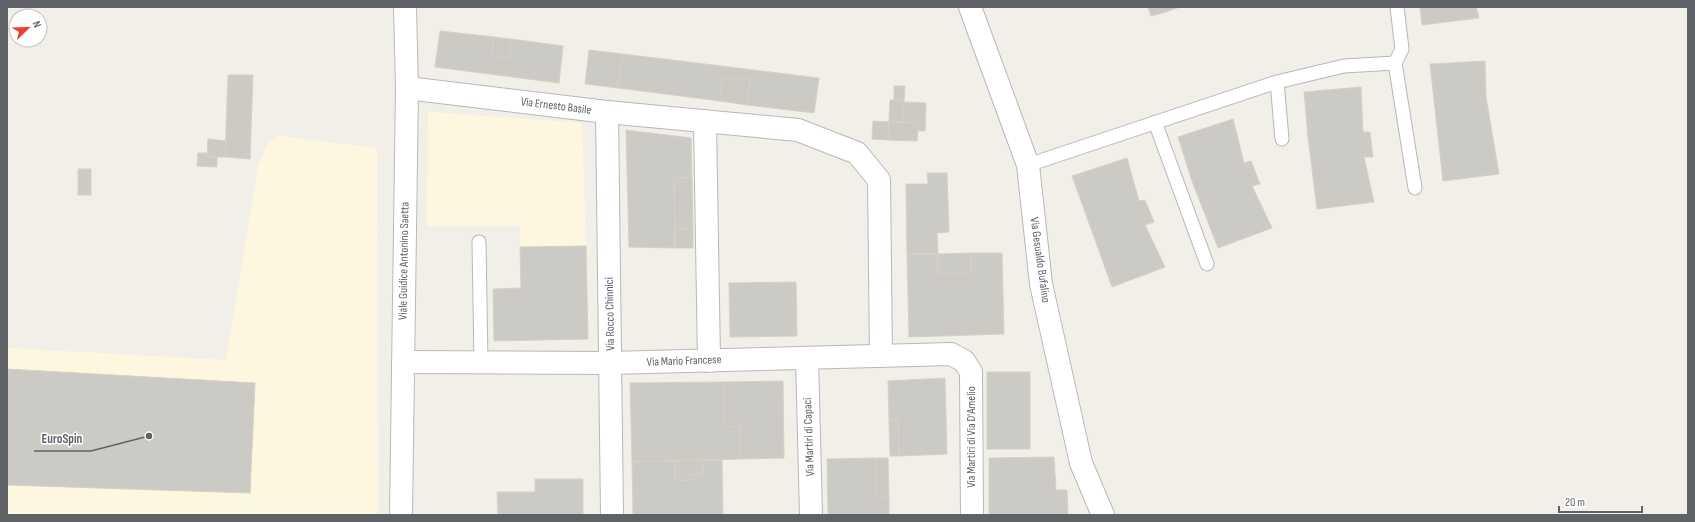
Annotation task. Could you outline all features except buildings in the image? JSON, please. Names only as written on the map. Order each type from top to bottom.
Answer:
[{"type":"street","name":"Viale Guidice Antonino Saetta","points":[[401,515],[407,88],[405,7]]},
{"type":"street","name":"Via Gesualdo Bufalino","points":[[970,7],[1028,165],[1041,284],[1081,463],[1103,515]]},
{"type":"street","name":"Via Ernesto Basile","points":[[407,88],[607,112],[798,130],[857,154],[879,180],[881,356]]},
{"type":"street","name":"Via Rocco Chinnici","points":[[607,112],[612,515]]},
{"type":"street","points":[[705,121],[709,360]]},
{"type":"street","name":"Via Mario Francese","points":[[402,362],[610,363],[952,354],[964,361]]},
{"type":"street","name":"Via Martiri di Capaci","points":[[807,358],[811,515]]},
{"type":"street","name":"Via Martiri di Via D'Amelio","points":[[964,361],[971,372],[972,515]]},
{"type":"lane","points":[[1397,7],[1402,49],[1396,63],[1415,188]]},
{"type":"lane","points":[[1028,165],[1277,82],[1344,66],[1396,63]]},
{"type":"lane","points":[[1277,82],[1282,139]]},
{"type":"lane","points":[[1155,122],[1207,264]]},
{"type":"lane","points":[[479,242],[481,362]]},
{"type":"shaded area","points":[[428,112],[582,123],[586,246],[520,247],[520,226],[427,226]]},
{"type":"shaded area","points":[[279,136],[377,148],[378,515],[7,515],[7,348],[226,360],[258,166],[267,144]]},
{"type":"place","name":"EuroSpin","points":[[149,436]]}]
